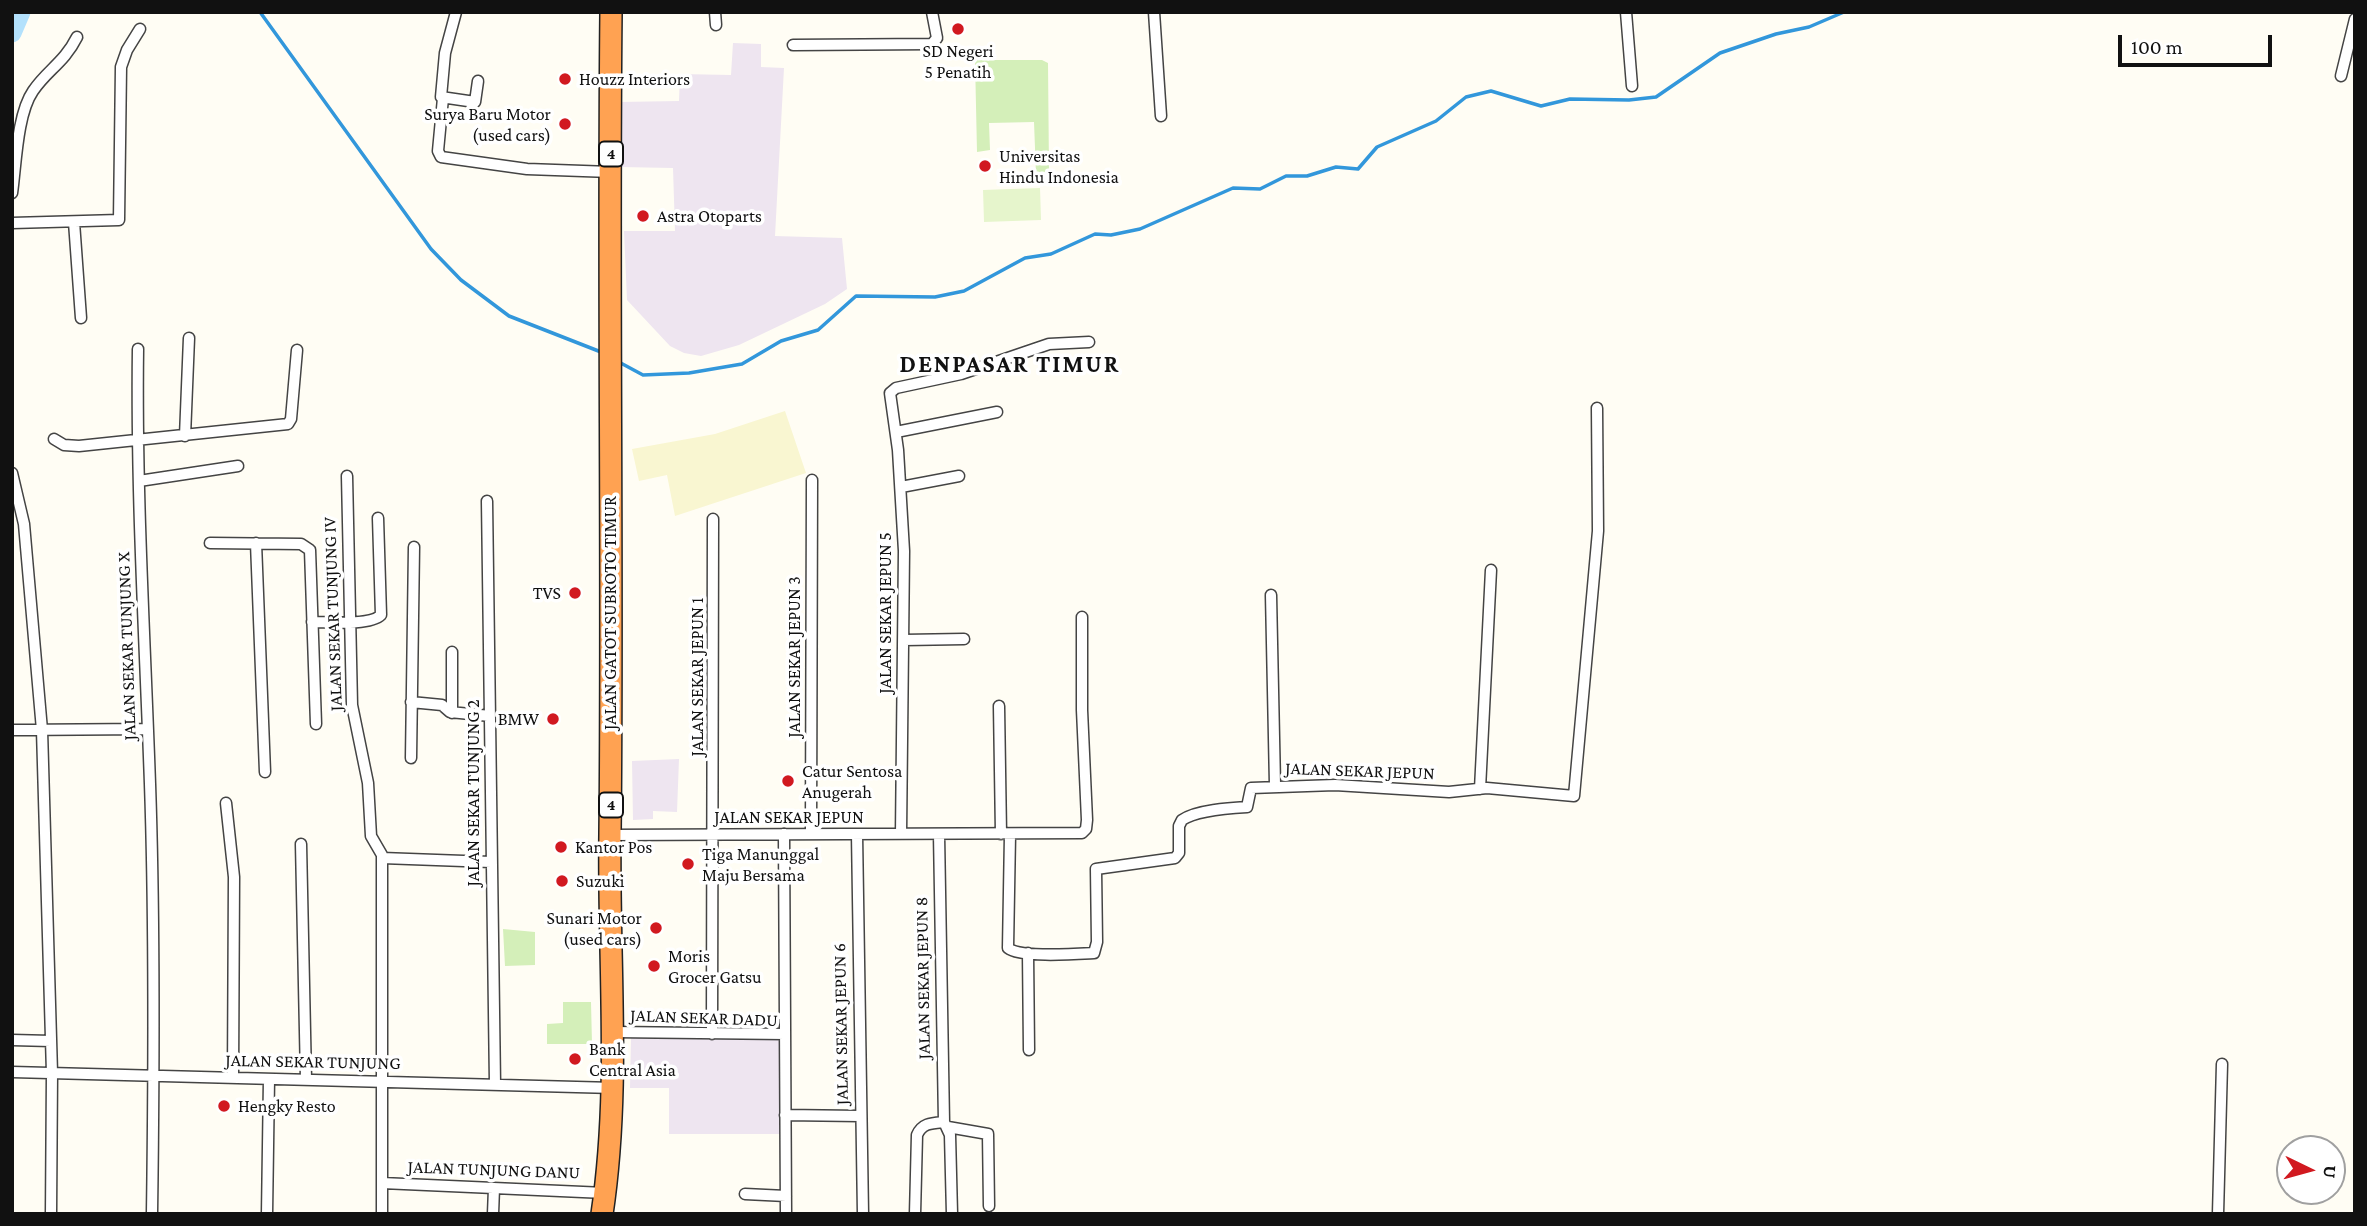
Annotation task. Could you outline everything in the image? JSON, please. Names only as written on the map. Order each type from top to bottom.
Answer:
[{"type":"highway","name":"JALAN GATOT SUBROTO TIMUR","points":[[604,1203],[614,1088],[610,835],[611,12]]},
{"type":"street","points":[[456,12],[445,53],[440,94],[443,98],[439,154],[513,167],[611,172]]},
{"type":"street","points":[[715,12],[716,25]]},
{"type":"street","points":[[793,45],[932,44],[937,38],[932,12]]},
{"type":"street","points":[[1153,12],[1161,116]]},
{"type":"street","points":[[1626,12],[1632,86]]},
{"type":"street","points":[[2341,76],[2355,19]]},
{"type":"street","points":[[12,223],[119,220],[121,67],[127,50],[141,29]]},
{"type":"street","points":[[12,193],[25,110],[33,92],[67,58],[77,37]]},
{"type":"street","points":[[443,98],[475,102],[478,81]]},
{"type":"street","points":[[74,222],[81,318]]},
{"type":"street","points":[[185,436],[189,338]]},
{"type":"street","name":"JALAN SEKAR JEPUN 5","points":[[901,834],[904,640],[901,487],[890,393],[896,388],[983,367],[1049,344],[1089,342]]},
{"type":"street","name":"JALAN SEKAR TUNJUNG X","points":[[138,349],[137,442],[147,729],[154,1075],[152,1214]]},
{"type":"street","points":[[54,439],[72,446],[137,442],[288,424],[291,419],[297,350]]},
{"type":"street","name":"JALAN SEKAR JEPUN","points":[[1028,953],[1094,953],[1097,942],[1096,869],[1175,858],[1179,853],[1179,826],[1184,817],[1208,814],[1217,808],[1247,807],[1251,788],[1275,785],[1335,785],[1449,792],[1480,789],[1574,796],[1597,551],[1597,408]]},
{"type":"street","points":[[896,432],[997,412]]},
{"type":"street","points":[[139,481],[238,466]]},
{"type":"street","points":[[12,473],[24,524],[42,730],[52,1073],[51,1214]]},
{"type":"street","name":"JALAN SEKAR TUNJUNG IV","points":[[347,476],[349,622],[355,729],[368,783],[371,836],[382,858],[382,1214]]},
{"type":"street","points":[[901,487],[960,476]]},
{"type":"street","name":"JALAN SEKAR JEPUN 3","points":[[811,834],[812,480]]},
{"type":"street","name":"JALAN SEKAR TUNJUNG 2","points":[[486,501],[495,1084]]},
{"type":"street","points":[[312,622],[349,622],[377,619],[381,615],[378,518]]},
{"type":"street","name":"JALAN SEKAR JEPUN 1","points":[[712,1034],[713,519]]},
{"type":"street","points":[[210,543],[307,546],[316,724]]},
{"type":"street","points":[[256,543],[265,772]]},
{"type":"street","points":[[411,758],[414,547]]},
{"type":"street","points":[[1480,789],[1491,570]]},
{"type":"street","points":[[1271,595],[1275,785]]},
{"type":"street","name":"JALAN SEKAR JEPUN","points":[[610,835],[1075,835],[1086,829],[1082,617]]},
{"type":"street","points":[[904,640],[964,639]]},
{"type":"street","points":[[452,652],[452,713]]},
{"type":"street","points":[[411,702],[442,705],[452,713],[490,716]]},
{"type":"street","points":[[999,706],[1006,834],[1007,946],[1012,951],[1028,953],[1029,1050]]},
{"type":"street","points":[[12,730],[147,729]]},
{"type":"street","points":[[226,803],[234,877],[233,1078]]},
{"type":"street","points":[[784,834],[785,1034]]},
{"type":"street","name":"JALAN SEKAR JEPUN 6","points":[[857,834],[863,1214]]},
{"type":"street","name":"JALAN SEKAR JEPUN 8","points":[[939,834],[946,1124],[952,1214]]},
{"type":"street","points":[[301,844],[306,1079]]},
{"type":"street","points":[[382,858],[491,862]]},
{"type":"street","name":"JALAN SEKAR DADU","points":[[614,1032],[785,1034],[786,1214]]},
{"type":"street","points":[[12,1040],[51,1041]]},
{"type":"street","points":[[2218,1214],[2221,1064]]},
{"type":"street","name":"JALAN SEKAR TUNJUNG","points":[[12,1072],[614,1088]]},
{"type":"street","points":[[267,1214],[270,1079]]},
{"type":"street","points":[[785,1115],[860,1116]]},
{"type":"street","points":[[915,1214],[917,1135],[919,1128],[926,1124],[946,1124],[988,1134],[989,1206]]},
{"type":"street","name":"JALAN TUNJUNG DANU","points":[[382,1183],[494,1188],[604,1203]]},
{"type":"street","points":[[493,1214],[494,1188]]},
{"type":"street","points":[[745,1194],[786,1196]]},
{"type":"shaded area","points":[[733,43],[761,44],[761,67],[784,68],[775,236],[842,238],[847,289],[825,304],[739,345],[701,356],[684,353],[670,346],[627,300],[624,231],[675,231],[673,168],[620,167],[619,102],[679,101],[680,74],[731,75]]},
{"type":"shaded area","points":[[785,411],[806,473],[675,516],[667,475],[639,481],[632,449],[715,434]]},
{"type":"shaded area","points":[[679,759],[677,812],[653,811],[653,819],[633,820],[632,761]]},
{"type":"shaded area","points":[[631,1036],[780,1038],[783,1134],[669,1134],[669,1088],[630,1088]]},
{"type":"green space","points":[[975,60],[1042,60],[1048,63],[1049,172],[1036,174],[1034,122],[989,123],[990,150],[977,152]]},
{"type":"green space","points":[[1040,188],[1041,220],[984,222],[983,190]]},
{"type":"green space","points":[[503,929],[535,932],[535,965],[505,966]]},
{"type":"green space","points":[[563,1002],[591,1002],[592,1044],[547,1044],[547,1024],[563,1023]]},
{"type":"waterway","points":[[12,33],[21,12]]},
{"type":"waterway","points":[[260,12],[431,249],[461,280],[509,316],[601,352]]},
{"type":"waterway","points":[[617,361],[643,375],[689,373],[742,364],[781,341],[818,330],[856,296],[935,297],[964,291],[1025,258],[1051,254],[1095,234],[1111,235],[1140,229],[1233,188],[1260,189],[1286,176],[1307,176],[1336,167],[1358,169],[1377,147],[1436,121],[1466,97],[1491,91],[1541,106],[1570,99],[1629,100],[1656,97],[1720,53],[1776,34],[1809,27],[1844,12]]},
{"type":"place","name":"SD Negeri 5 Penatih","points":[[958,29]]},
{"type":"place","name":"Houzz Interiors","points":[[565,79]]},
{"type":"place","name":"Surya Baru Motor (used cars)","points":[[565,124]]},
{"type":"place","name":"Universitas Hindu Indonesia","points":[[985,166]]},
{"type":"place","name":"Astra Otoparts","points":[[643,216]]},
{"type":"place","name":"TVS","points":[[575,593]]},
{"type":"place","name":"BMW","points":[[553,719]]},
{"type":"place","name":"Catur Sentosa Anugerah","points":[[788,781]]},
{"type":"place","name":"Kantor Pos","points":[[561,847]]},
{"type":"place","name":"Tiga Manunggal Maju Bersama","points":[[688,864]]},
{"type":"place","name":"Suzuki","points":[[562,881]]},
{"type":"place","name":"Sunari Motor (used cars)","points":[[656,928]]},
{"type":"place","name":"Moris Grocer Gatsu","points":[[654,966]]},
{"type":"place","name":"Bank Central Asia","points":[[575,1059]]},
{"type":"place","name":"Hengky Resto","points":[[224,1106]]},
{"type":"district","name":"DENPASAR TIMUR","points":[[1010,365]]}]
